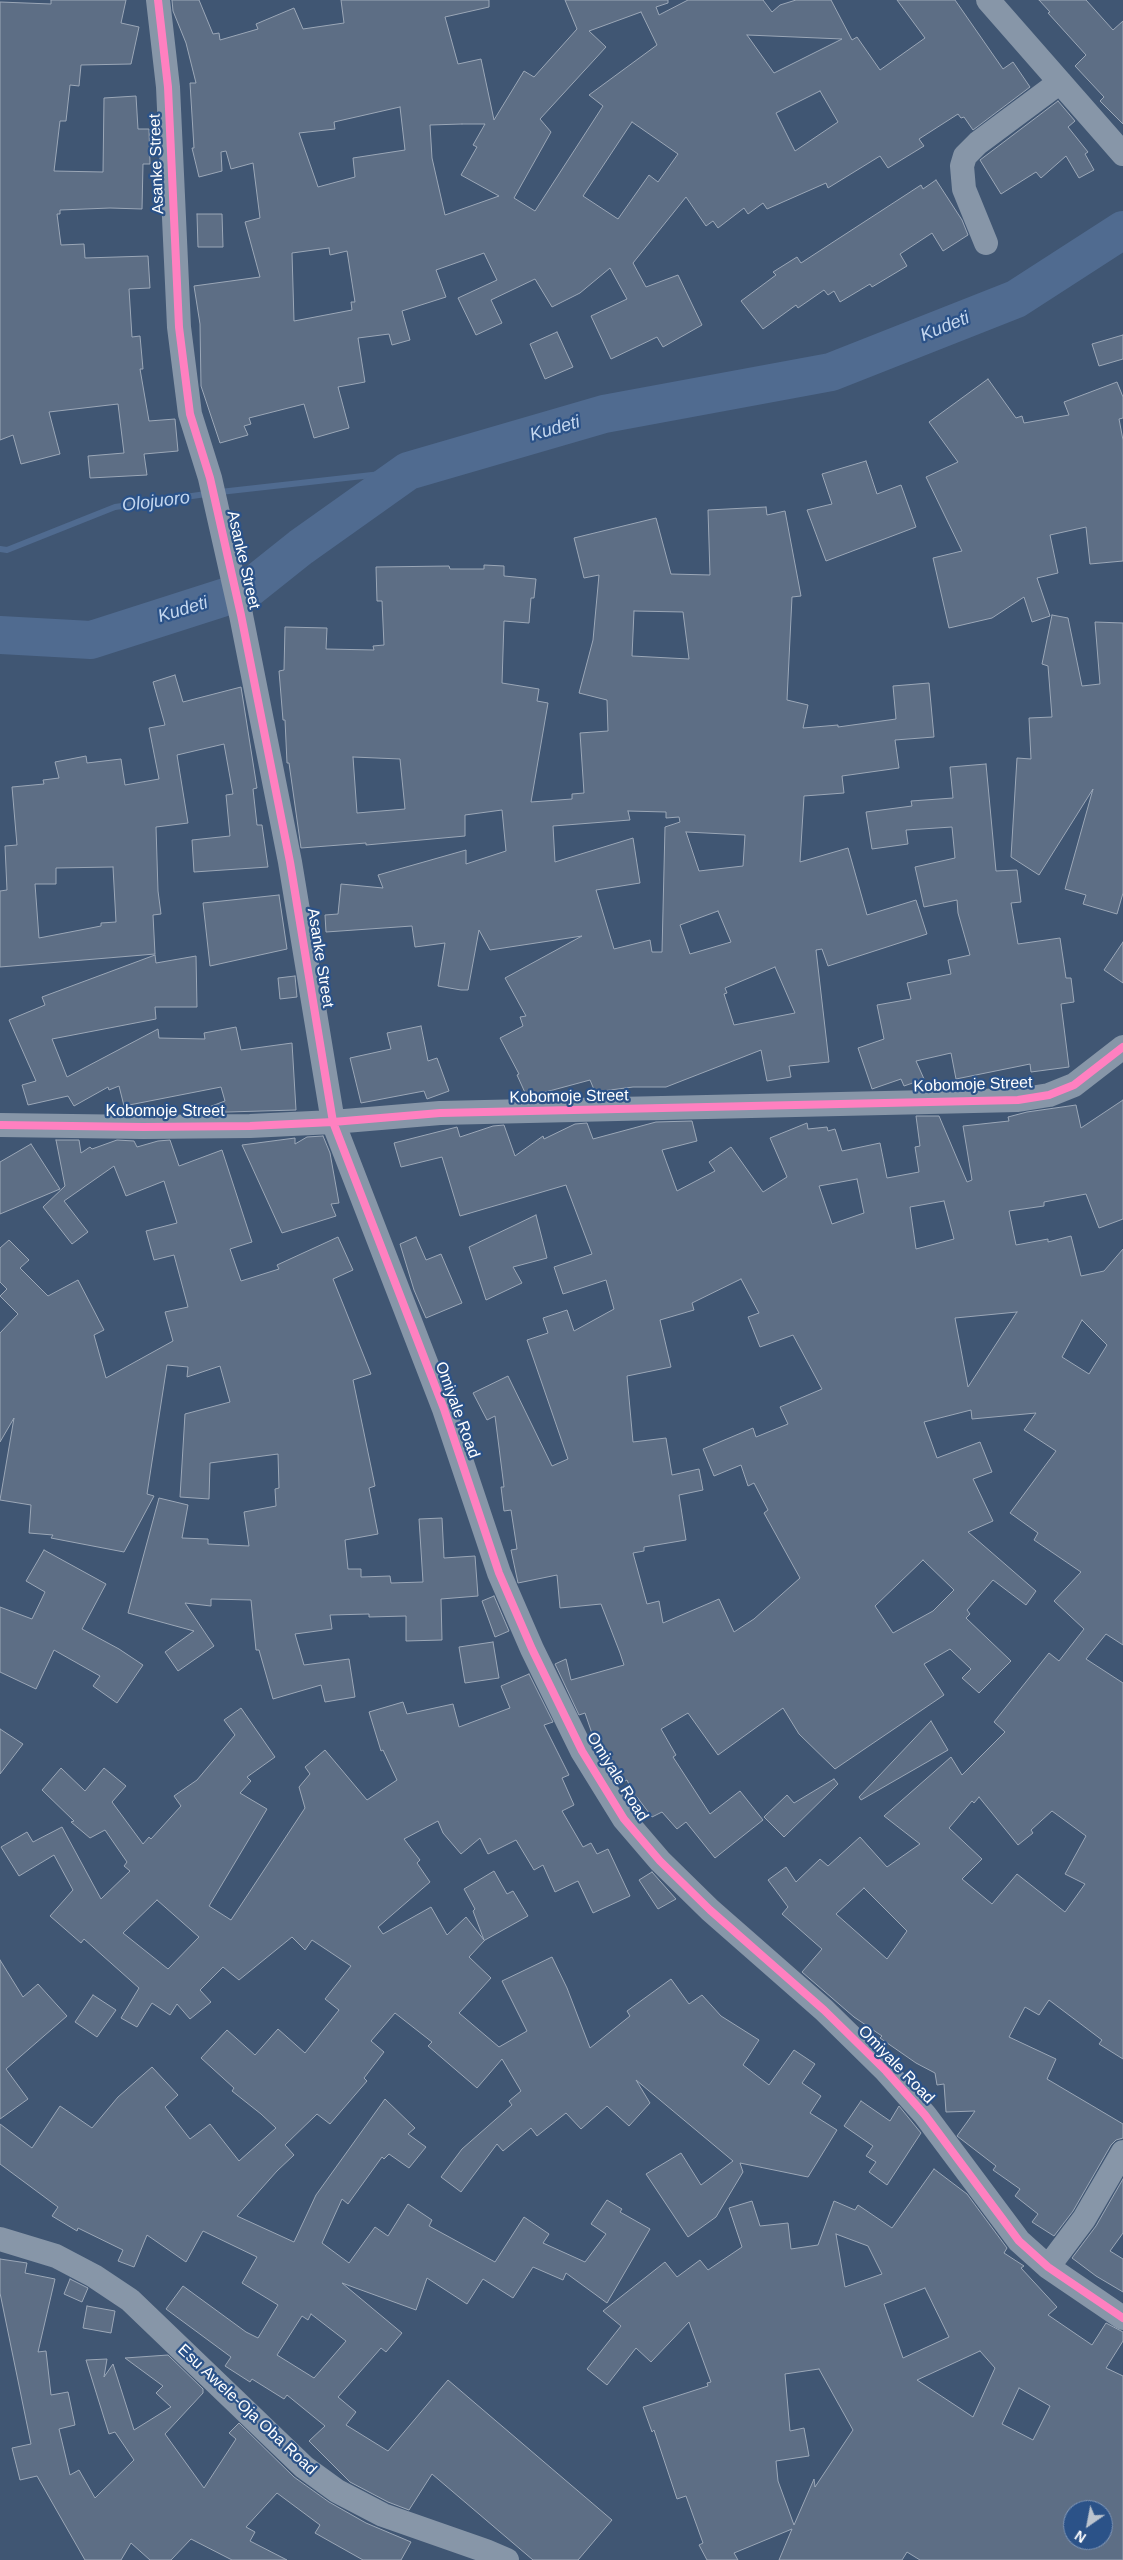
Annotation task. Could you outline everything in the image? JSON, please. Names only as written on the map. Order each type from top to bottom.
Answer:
[{"type":"street","name":"Asanke Street","points":[[158,0],[168,87],[179,327],[190,414],[210,478],[241,615],[290,862],[333,1122]]},
{"type":"street","points":[[988,0],[1123,154]]},
{"type":"street","points":[[986,243],[964,188],[962,166],[965,156],[978,143],[1060,82]]},
{"type":"street","name":"Kobomoje Street","points":[[0,1125],[143,1128],[333,1122],[440,1113],[1018,1100],[1049,1096],[1074,1085],[1123,1047]]},
{"type":"street","name":"Omiyale Road","points":[[333,1122],[444,1409],[499,1573],[532,1649],[582,1752],[618,1811],[660,1861],[702,1903],[824,2010],[886,2071],[925,2115],[1019,2240],[1048,2267],[1123,2318]]},
{"type":"street","points":[[1048,2267],[1084,2219],[1123,2152]]},
{"type":"street","name":"Esu Awele-Oja Oba Road","points":[[0,2239],[56,2256],[94,2276],[130,2300],[304,2467],[337,2491],[382,2515],[507,2560]]},
{"type":"building","points":[[51,0],[126,0],[121,23],[139,27],[131,64],[81,65],[79,86],[70,85],[66,121],[60,121],[54,171],[103,172],[104,98],[136,96],[138,129],[149,129],[150,164],[143,164],[142,209],[60,210],[60,214],[57,214],[61,245],[84,244],[85,258],[148,256],[150,288],[129,289],[132,337],[140,336],[143,369],[140,369],[149,421],[175,419],[178,451],[144,454],[147,475],[90,478],[88,456],[124,453],[118,404],[49,412],[60,454],[21,464],[13,435],[0,440],[0,2],[51,4]]},
{"type":"building","points":[[172,0],[199,0],[213,34],[219,33],[220,40],[258,29],[256,24],[294,8],[303,29],[344,23],[341,0],[489,0],[489,7],[445,17],[458,64],[481,59],[494,120],[524,71],[534,77],[577,29],[565,0],[668,0],[668,3],[656,7],[659,15],[688,0],[763,0],[772,12],[780,5],[796,0],[831,0],[852,40],[857,37],[880,70],[925,38],[897,0],[955,0],[1003,69],[1013,62],[1030,87],[973,130],[964,117],[961,118],[958,114],[919,139],[924,146],[888,168],[880,156],[828,188],[826,183],[767,209],[763,203],[748,214],[744,208],[718,228],[713,221],[706,226],[686,197],[633,263],[646,287],[678,275],[702,325],[663,347],[657,337],[611,359],[591,316],[627,299],[610,268],[580,293],[552,307],[535,279],[491,300],[502,323],[476,335],[458,298],[497,280],[484,253],[436,270],[446,297],[402,311],[410,340],[392,345],[389,334],[358,338],[365,382],[338,387],[349,428],[314,438],[304,404],[249,418],[251,424],[244,426],[248,435],[220,443],[201,386],[200,324],[194,286],[260,277],[245,222],[260,218],[253,163],[231,169],[226,151],[221,152],[222,171],[199,177],[192,148],[194,148],[190,83],[196,83],[186,43],[173,11]],"holes":[[[641,12],[657,45],[589,95],[603,106],[535,211],[514,198],[551,132],[540,119],[606,47],[589,31]],[[747,35],[842,39],[774,73]],[[820,91],[838,122],[795,151],[776,113]],[[400,107],[405,150],[353,158],[355,177],[318,187],[299,133],[335,129],[334,122]],[[632,122],[678,154],[658,182],[649,175],[618,219],[583,196]],[[485,124],[473,145],[477,147],[461,175],[499,196],[445,215],[432,158],[430,125]],[[329,248],[330,255],[347,251],[355,302],[351,302],[352,310],[294,321],[292,253]]]},
{"type":"building","points":[[1039,0],[1086,0],[1113,30],[1123,21],[1123,124],[1100,101],[1104,97],[1075,66],[1086,55],[1048,13],[1050,12]]},
{"type":"building","points":[[1058,101],[1075,121],[1068,127],[1088,152],[1085,154],[1094,170],[1079,178],[1066,156],[1041,178],[1036,172],[1001,194],[980,160]]},
{"type":"building","points":[[936,180],[962,220],[968,235],[943,251],[932,233],[900,254],[907,266],[872,287],[870,284],[840,302],[834,291],[828,295],[824,290],[798,308],[796,305],[763,329],[741,301],[776,275],[773,272],[797,257],[801,263],[921,185],[923,189]]},
{"type":"building","points":[[197,214],[222,214],[223,247],[198,247]]},
{"type":"building","points":[[557,332],[573,367],[545,379],[530,344]]},
{"type":"building","points":[[1123,335],[1123,359],[1099,366],[1092,344]]},
{"type":"building","points":[[988,379],[1016,418],[1022,416],[1024,423],[1069,415],[1064,402],[1117,382],[1123,397],[1123,418],[1119,419],[1123,440],[1123,561],[1090,564],[1086,527],[1050,535],[1058,573],[1037,578],[1050,616],[1032,622],[1024,597],[992,618],[949,628],[933,558],[962,551],[926,477],[958,462],[929,422]]},
{"type":"building","points":[[866,461],[877,494],[901,485],[916,527],[826,561],[807,510],[832,504],[822,474]]},
{"type":"building","points":[[766,507],[767,515],[785,511],[801,596],[792,597],[787,700],[808,705],[803,728],[838,725],[838,727],[896,719],[893,686],[929,683],[934,737],[895,740],[899,768],[842,776],[844,793],[804,796],[800,862],[848,848],[867,915],[916,900],[927,934],[828,966],[822,949],[816,950],[829,1062],[789,1066],[791,1077],[767,1081],[761,1050],[666,1087],[633,1087],[595,1092],[590,1080],[527,1097],[517,1075],[519,1074],[500,1038],[523,1026],[520,1017],[526,1016],[505,978],[582,936],[490,950],[479,930],[468,990],[461,990],[438,986],[445,943],[415,947],[412,926],[326,932],[325,915],[338,914],[341,884],[383,888],[378,875],[466,850],[466,864],[506,851],[502,810],[465,815],[465,836],[366,845],[366,843],[301,848],[289,763],[287,763],[285,720],[283,720],[279,671],[284,670],[285,627],[327,628],[326,649],[374,650],[373,646],[384,645],[382,601],[377,601],[376,567],[449,566],[450,569],[484,569],[484,565],[504,566],[504,576],[536,579],[534,598],[531,598],[529,623],[504,621],[502,683],[539,689],[537,701],[548,703],[531,802],[572,799],[572,794],[584,793],[580,733],[608,731],[607,700],[579,693],[593,640],[599,575],[584,578],[574,538],[656,518],[671,574],[710,575],[708,510]],"holes":[[[634,611],[683,612],[689,659],[632,656]],[[353,757],[400,759],[405,809],[357,813]],[[628,811],[666,812],[666,818],[679,817],[680,822],[665,827],[662,952],[652,952],[650,940],[614,949],[596,890],[640,883],[633,838],[555,862],[553,826],[630,820]],[[686,832],[745,835],[743,866],[699,871]],[[718,911],[731,942],[690,954],[680,925]],[[775,967],[795,1013],[734,1025],[724,994],[727,993],[725,988]]]},
{"type":"building","points":[[1052,615],[1068,618],[1082,686],[1100,684],[1095,622],[1123,623],[1123,893],[1117,914],[1083,904],[1086,895],[1065,889],[1093,789],[1039,875],[1011,857],[1017,758],[1031,759],[1029,718],[1052,717],[1048,666],[1042,664]]},
{"type":"building","points":[[175,675],[183,702],[241,687],[257,788],[253,789],[257,825],[262,825],[268,867],[194,872],[192,840],[230,836],[226,795],[233,794],[224,744],[177,755],[188,823],[156,827],[158,891],[161,914],[153,915],[155,954],[0,967],[0,891],[7,890],[5,846],[17,845],[12,787],[44,784],[43,780],[59,778],[55,762],[86,756],[87,763],[121,759],[125,785],[159,779],[149,728],[165,725],[153,682]],"holes":[[[113,867],[116,922],[101,923],[101,926],[39,938],[35,884],[56,884],[56,868]]]},
{"type":"building","points":[[986,764],[996,871],[1017,870],[1021,902],[1011,903],[1018,944],[1060,938],[1066,978],[1071,978],[1074,1002],[1061,1004],[1069,1067],[1031,1072],[1030,1064],[956,1079],[951,1053],[916,1061],[924,1079],[904,1086],[901,1079],[872,1089],[858,1048],[884,1039],[877,1005],[911,999],[907,983],[951,974],[948,960],[970,955],[958,913],[957,900],[924,907],[915,867],[955,858],[952,827],[906,830],[908,844],[872,849],[866,812],[912,806],[911,801],[953,798],[950,767]]},
{"type":"building","points":[[279,895],[287,949],[210,966],[203,903]]},
{"type":"building","points":[[1123,942],[1123,983],[1104,970]]},
{"type":"building","points":[[155,955],[156,963],[196,956],[197,1007],[155,1007],[156,1019],[52,1039],[67,1077],[158,1029],[159,1038],[205,1039],[204,1033],[236,1027],[241,1050],[292,1043],[296,1110],[193,1113],[225,1101],[221,1087],[124,1106],[119,1086],[109,1090],[108,1087],[74,1106],[68,1096],[28,1105],[22,1085],[36,1081],[9,1020],[45,1005],[42,997]]},
{"type":"building","points":[[295,976],[297,997],[280,999],[278,978]]},
{"type":"building","points":[[421,1026],[428,1061],[437,1058],[449,1091],[427,1099],[424,1091],[361,1103],[350,1058],[391,1049],[387,1033]]},
{"type":"building","points":[[1123,1100],[1123,1219],[1099,1228],[1086,1194],[1044,1202],[1044,1206],[1009,1211],[1016,1245],[1048,1239],[1048,1242],[1071,1236],[1081,1276],[1104,1271],[1123,1249],[1123,1645],[1106,1634],[1086,1659],[1123,1683],[1123,2059],[1099,2044],[1102,2040],[1049,2000],[1039,2015],[1025,2007],[1009,2037],[1056,2059],[1047,2079],[1123,2124],[1123,2138],[1116,2140],[1111,2145],[1073,2211],[1054,2236],[1032,2222],[1038,2214],[1015,2196],[1020,2189],[993,2170],[996,2166],[957,2136],[975,2111],[946,2112],[944,2084],[937,2085],[935,2073],[916,2063],[880,2038],[882,2036],[854,2017],[802,1972],[822,1949],[782,1914],[788,1907],[768,1880],[786,1867],[796,1882],[820,1859],[828,1866],[860,1837],[887,1867],[920,1844],[884,1816],[951,1757],[962,1775],[1005,1732],[994,1722],[1049,1653],[1059,1661],[1084,1629],[1054,1601],[1081,1572],[1034,1540],[1038,1533],[1010,1513],[1056,1451],[1024,1430],[1036,1413],[972,1419],[971,1410],[924,1422],[937,1458],[980,1442],[992,1472],[973,1479],[993,1521],[968,1532],[1036,1591],[1026,1605],[993,1580],[967,1610],[970,1614],[966,1618],[1011,1661],[979,1693],[962,1678],[971,1669],[950,1649],[924,1664],[944,1695],[835,1769],[799,1734],[783,1708],[718,1755],[688,1713],[661,1729],[676,1755],[673,1757],[710,1814],[740,1791],[763,1820],[715,1858],[686,1822],[677,1829],[662,1812],[652,1817],[637,1797],[635,1798],[627,1780],[625,1781],[604,1749],[598,1751],[585,1713],[579,1715],[555,1664],[566,1659],[571,1680],[624,1665],[601,1604],[560,1608],[557,1575],[518,1583],[511,1550],[517,1549],[511,1510],[504,1511],[501,1487],[504,1487],[495,1416],[487,1420],[473,1393],[508,1376],[552,1466],[568,1459],[527,1340],[548,1333],[543,1318],[567,1310],[574,1331],[614,1309],[606,1280],[563,1294],[554,1267],[592,1254],[566,1185],[460,1216],[442,1157],[401,1167],[394,1143],[457,1127],[460,1137],[493,1126],[504,1125],[515,1156],[543,1136],[544,1139],[575,1124],[587,1123],[593,1139],[656,1122],[692,1121],[697,1141],[662,1150],[677,1191],[715,1171],[709,1162],[731,1147],[763,1192],[787,1177],[770,1138],[807,1123],[808,1129],[827,1127],[828,1131],[835,1129],[842,1151],[880,1143],[887,1178],[919,1172],[915,1147],[920,1146],[916,1116],[939,1116],[967,1182],[972,1180],[963,1126],[1009,1121],[1008,1117],[1027,1112],[1076,1105],[1081,1128]],"holes":[[[857,1179],[864,1213],[832,1224],[819,1186]],[[944,1201],[954,1239],[916,1249],[910,1207]],[[741,1279],[759,1313],[748,1317],[760,1347],[793,1335],[822,1389],[780,1407],[788,1424],[756,1437],[753,1428],[703,1449],[714,1476],[741,1465],[748,1486],[754,1483],[768,1510],[764,1513],[800,1578],[754,1619],[734,1632],[719,1599],[663,1623],[659,1601],[647,1604],[633,1553],[644,1551],[644,1547],[686,1540],[679,1495],[703,1490],[699,1469],[672,1475],[666,1438],[633,1442],[627,1376],[671,1367],[660,1320],[694,1310],[692,1303]],[[1017,1312],[968,1387],[955,1318]],[[1082,1320],[1107,1345],[1089,1374],[1062,1357]],[[923,1560],[954,1590],[933,1611],[893,1633],[875,1606]],[[979,1797],[1018,1845],[1033,1833],[1031,1830],[1052,1811],[1086,1836],[1065,1874],[1085,1884],[1065,1912],[1017,1874],[992,1904],[962,1879],[982,1859],[949,1828],[972,1801],[974,1803]],[[864,1888],[907,1931],[887,1959],[836,1914]]]},
{"type":"building","points":[[323,1136],[330,1153],[339,1203],[331,1204],[336,1216],[282,1233],[242,1145],[295,1138],[295,1144],[307,1137]]},
{"type":"building","points":[[56,1140],[79,1140],[81,1153],[90,1147],[92,1149],[117,1140],[134,1141],[137,1147],[158,1141],[170,1140],[179,1166],[222,1150],[252,1242],[230,1249],[241,1281],[279,1269],[277,1265],[338,1237],[353,1270],[333,1279],[371,1374],[353,1380],[375,1486],[369,1488],[378,1534],[345,1540],[348,1569],[361,1569],[361,1577],[390,1576],[391,1583],[423,1582],[419,1519],[442,1518],[444,1558],[475,1556],[478,1596],[441,1599],[442,1640],[406,1641],[406,1616],[369,1617],[369,1614],[330,1615],[332,1629],[295,1634],[304,1665],[349,1659],[355,1697],[325,1702],[321,1685],[273,1699],[259,1650],[256,1650],[251,1600],[211,1599],[211,1606],[185,1603],[214,1646],[178,1671],[165,1652],[194,1631],[128,1613],[159,1498],[188,1505],[182,1538],[208,1539],[208,1544],[249,1546],[244,1512],[276,1506],[275,1489],[279,1488],[278,1454],[210,1463],[209,1499],[180,1497],[185,1414],[230,1402],[220,1366],[187,1377],[188,1367],[167,1365],[147,1494],[154,1496],[124,1552],[51,1538],[53,1535],[29,1533],[31,1505],[0,1500],[14,1418],[0,1442],[0,1333],[18,1314],[0,1296],[7,1289],[0,1282],[0,1248],[9,1240],[29,1260],[20,1268],[48,1296],[78,1280],[104,1330],[94,1335],[106,1378],[173,1341],[165,1312],[188,1307],[174,1255],[154,1260],[146,1231],[177,1223],[164,1181],[126,1196],[114,1166],[64,1201],[88,1232],[72,1244],[43,1207],[65,1186]]},
{"type":"building","points":[[31,1144],[60,1189],[0,1214],[0,1162]]},
{"type":"building","points":[[536,1215],[547,1258],[513,1267],[522,1283],[486,1300],[469,1247]]},
{"type":"building","points":[[416,1237],[426,1260],[441,1254],[462,1303],[426,1318],[414,1290],[400,1244]]},
{"type":"building","points":[[44,1550],[106,1584],[82,1629],[119,1649],[143,1665],[117,1703],[93,1686],[100,1676],[54,1650],[36,1689],[0,1672],[0,1607],[32,1619],[45,1592],[26,1581]]},
{"type":"building","points":[[494,1596],[509,1631],[495,1637],[482,1601]]},
{"type":"building","points":[[493,1642],[499,1678],[465,1683],[459,1647]]},
{"type":"building","points":[[529,1674],[553,1722],[544,1725],[569,1775],[562,1778],[574,1805],[562,1811],[583,1847],[591,1843],[597,1854],[608,1849],[630,1896],[593,1913],[578,1881],[555,1892],[543,1865],[534,1870],[516,1840],[488,1854],[480,1838],[461,1854],[443,1833],[438,1821],[404,1839],[420,1860],[417,1863],[430,1882],[378,1927],[383,1934],[431,1907],[447,1935],[466,1917],[484,1940],[473,1911],[475,1909],[464,1889],[494,1871],[507,1894],[513,1891],[528,1916],[485,1940],[469,1957],[491,1978],[459,2013],[499,2047],[527,2031],[502,1981],[552,1957],[567,1988],[590,2048],[630,2016],[627,2011],[671,1979],[689,2004],[702,1995],[721,2016],[759,2040],[743,2065],[769,2085],[794,2050],[815,2064],[802,2083],[821,2096],[810,2113],[837,2130],[808,2177],[740,2163],[743,2172],[716,2217],[688,2237],[646,2174],[681,2153],[701,2185],[733,2161],[636,2080],[650,2103],[629,2126],[607,2106],[581,2129],[566,2113],[537,2136],[531,2128],[503,2151],[497,2144],[461,2192],[441,2177],[462,2149],[512,2105],[509,2101],[521,2091],[502,2059],[477,2088],[428,2046],[432,2042],[395,2013],[371,2041],[384,2052],[364,2078],[367,2081],[330,2124],[317,2114],[285,2145],[294,2155],[237,2216],[294,2242],[316,2195],[385,2099],[415,2128],[408,2134],[426,2147],[409,2168],[389,2154],[384,2159],[382,2157],[348,2204],[342,2199],[322,2243],[349,2263],[375,2227],[388,2236],[408,2204],[432,2220],[429,2226],[495,2262],[524,2217],[549,2234],[543,2243],[585,2262],[606,2234],[591,2224],[607,2200],[622,2209],[620,2212],[650,2229],[607,2303],[566,2273],[563,2280],[533,2267],[513,2298],[483,2279],[467,2304],[427,2278],[416,2310],[342,2283],[402,2333],[386,2352],[381,2348],[338,2397],[356,2412],[346,2425],[388,2451],[448,2380],[612,2520],[578,2560],[533,2560],[432,2474],[409,2510],[388,2502],[350,2482],[309,2441],[325,2426],[287,2395],[284,2399],[252,2379],[250,2382],[225,2366],[231,2357],[166,2309],[183,2286],[246,2332],[258,2338],[278,2305],[242,2283],[257,2257],[203,2231],[186,2262],[147,2235],[134,2267],[118,2261],[123,2250],[78,2228],[77,2231],[52,2216],[58,2207],[0,2164],[0,2124],[32,2148],[60,2106],[92,2128],[118,2097],[152,2067],[178,2095],[165,2107],[190,2139],[210,2124],[239,2161],[276,2128],[232,2091],[234,2088],[201,2058],[227,2030],[255,2055],[278,2029],[305,2053],[339,2010],[325,1999],[351,1966],[312,1940],[305,1950],[292,1937],[239,1980],[223,1967],[200,1990],[211,2002],[190,2019],[177,2004],[170,2015],[152,2003],[137,2027],[121,2018],[139,1988],[84,1939],[81,1943],[50,1916],[73,1890],[54,1855],[19,1876],[1,1847],[27,1832],[33,1842],[62,1827],[101,1899],[130,1871],[124,1866],[127,1862],[105,1830],[90,1838],[71,1822],[74,1821],[42,1790],[61,1768],[85,1791],[104,1768],[126,1786],[112,1802],[143,1844],[149,1837],[151,1839],[181,1806],[174,1796],[197,1780],[235,1735],[224,1720],[241,1708],[275,1757],[247,1777],[251,1781],[240,1793],[267,1809],[209,1906],[231,1920],[305,1808],[299,1787],[310,1774],[305,1767],[325,1750],[367,1800],[397,1780],[383,1750],[381,1751],[369,1712],[403,1702],[407,1714],[453,1704],[459,1727],[510,1708],[501,1686]],"holes":[[[157,1900],[199,1937],[168,1969],[123,1933]],[[311,2314],[346,2341],[314,2378],[277,2355],[302,2316],[308,2320]]]},
{"type":"building","points":[[931,1721],[948,1750],[861,1800],[859,1797]]},
{"type":"building","points":[[0,1729],[23,1744],[0,1774]]},
{"type":"building","points":[[834,1779],[838,1784],[784,1837],[764,1817],[787,1795],[794,1803]]},
{"type":"building","points":[[652,1872],[676,1899],[658,1909],[639,1880]]},
{"type":"building","points":[[0,1960],[23,1997],[38,1984],[67,2016],[6,2069],[28,2099],[0,2119]]},
{"type":"building","points":[[93,1995],[116,2010],[97,2037],[75,2022]]},
{"type":"building","points":[[861,2101],[890,2121],[899,2106],[921,2133],[887,2185],[869,2172],[876,2162],[866,2156],[873,2146],[844,2126]]},
{"type":"building","points":[[934,2169],[967,2194],[1007,2248],[1004,2253],[1024,2266],[1021,2268],[1057,2307],[1048,2315],[1092,2345],[1106,2323],[1123,2332],[1123,2341],[1106,2368],[1123,2376],[1123,2560],[920,2560],[907,2552],[902,2560],[779,2560],[792,2529],[734,2553],[738,2560],[707,2560],[699,2545],[703,2543],[686,2496],[677,2499],[654,2430],[652,2432],[643,2407],[708,2386],[707,2383],[711,2382],[689,2322],[651,2362],[636,2348],[607,2385],[587,2369],[621,2326],[603,2311],[665,2262],[677,2277],[700,2260],[708,2270],[742,2247],[729,2208],[752,2201],[760,2226],[788,2223],[791,2249],[818,2245],[834,2201],[855,2210],[858,2205],[892,2228]],"holes":[[[836,2234],[868,2246],[882,2274],[845,2287]],[[925,2288],[949,2337],[903,2358],[884,2304]],[[980,2351],[995,2368],[973,2417],[917,2380]],[[819,2369],[853,2430],[815,2487],[814,2479],[794,2525],[778,2481],[776,2461],[809,2456],[804,2428],[790,2431],[785,2374]],[[1019,2388],[1050,2406],[1033,2440],[1002,2424]]]},
{"type":"building","points":[[1123,2179],[1123,2233],[1110,2251],[1123,2259],[1123,2292],[1096,2276],[1072,2258],[1096,2226]]},
{"type":"building","points":[[0,2259],[27,2263],[25,2273],[55,2279],[38,2352],[46,2351],[51,2395],[68,2392],[75,2425],[59,2429],[70,2475],[79,2470],[95,2498],[134,2460],[115,2432],[109,2434],[86,2360],[107,2359],[104,2377],[113,2364],[134,2430],[171,2407],[156,2393],[163,2386],[125,2358],[168,2355],[203,2389],[203,2393],[165,2434],[204,2488],[236,2439],[229,2433],[239,2423],[294,2477],[329,2502],[366,2523],[411,2542],[401,2560],[363,2560],[315,2533],[320,2525],[277,2493],[246,2527],[255,2532],[250,2541],[287,2560],[232,2560],[191,2539],[171,2560],[150,2560],[131,2543],[121,2560],[85,2560],[37,2476],[20,2480],[12,2448],[31,2444],[0,2293]]},
{"type":"building","points":[[70,2279],[88,2288],[82,2302],[64,2294]]},
{"type":"building","points":[[87,2306],[115,2311],[111,2333],[83,2328]]},
{"type":"waterway","name":"Kudeti","points":[[0,635],[91,640],[247,590],[301,547],[408,471],[604,414],[831,372],[1016,299],[1123,230]]},
{"type":"waterway","name":"Olojuoro","points":[[0,549],[7,550],[115,507],[220,492],[408,471]]},
{"type":"cycle path","points":[[158,0],[168,87],[179,327],[190,414],[210,478],[241,615],[290,862],[333,1122],[444,1409],[499,1573],[532,1649],[582,1751],[624,1819],[660,1861],[710,1910],[824,2010],[886,2071],[925,2115],[1019,2241],[1048,2267],[1123,2318]]},
{"type":"cycle path","points":[[0,1125],[250,1126],[333,1122],[440,1113],[1018,1100],[1049,1095],[1074,1085],[1123,1047]]}]
